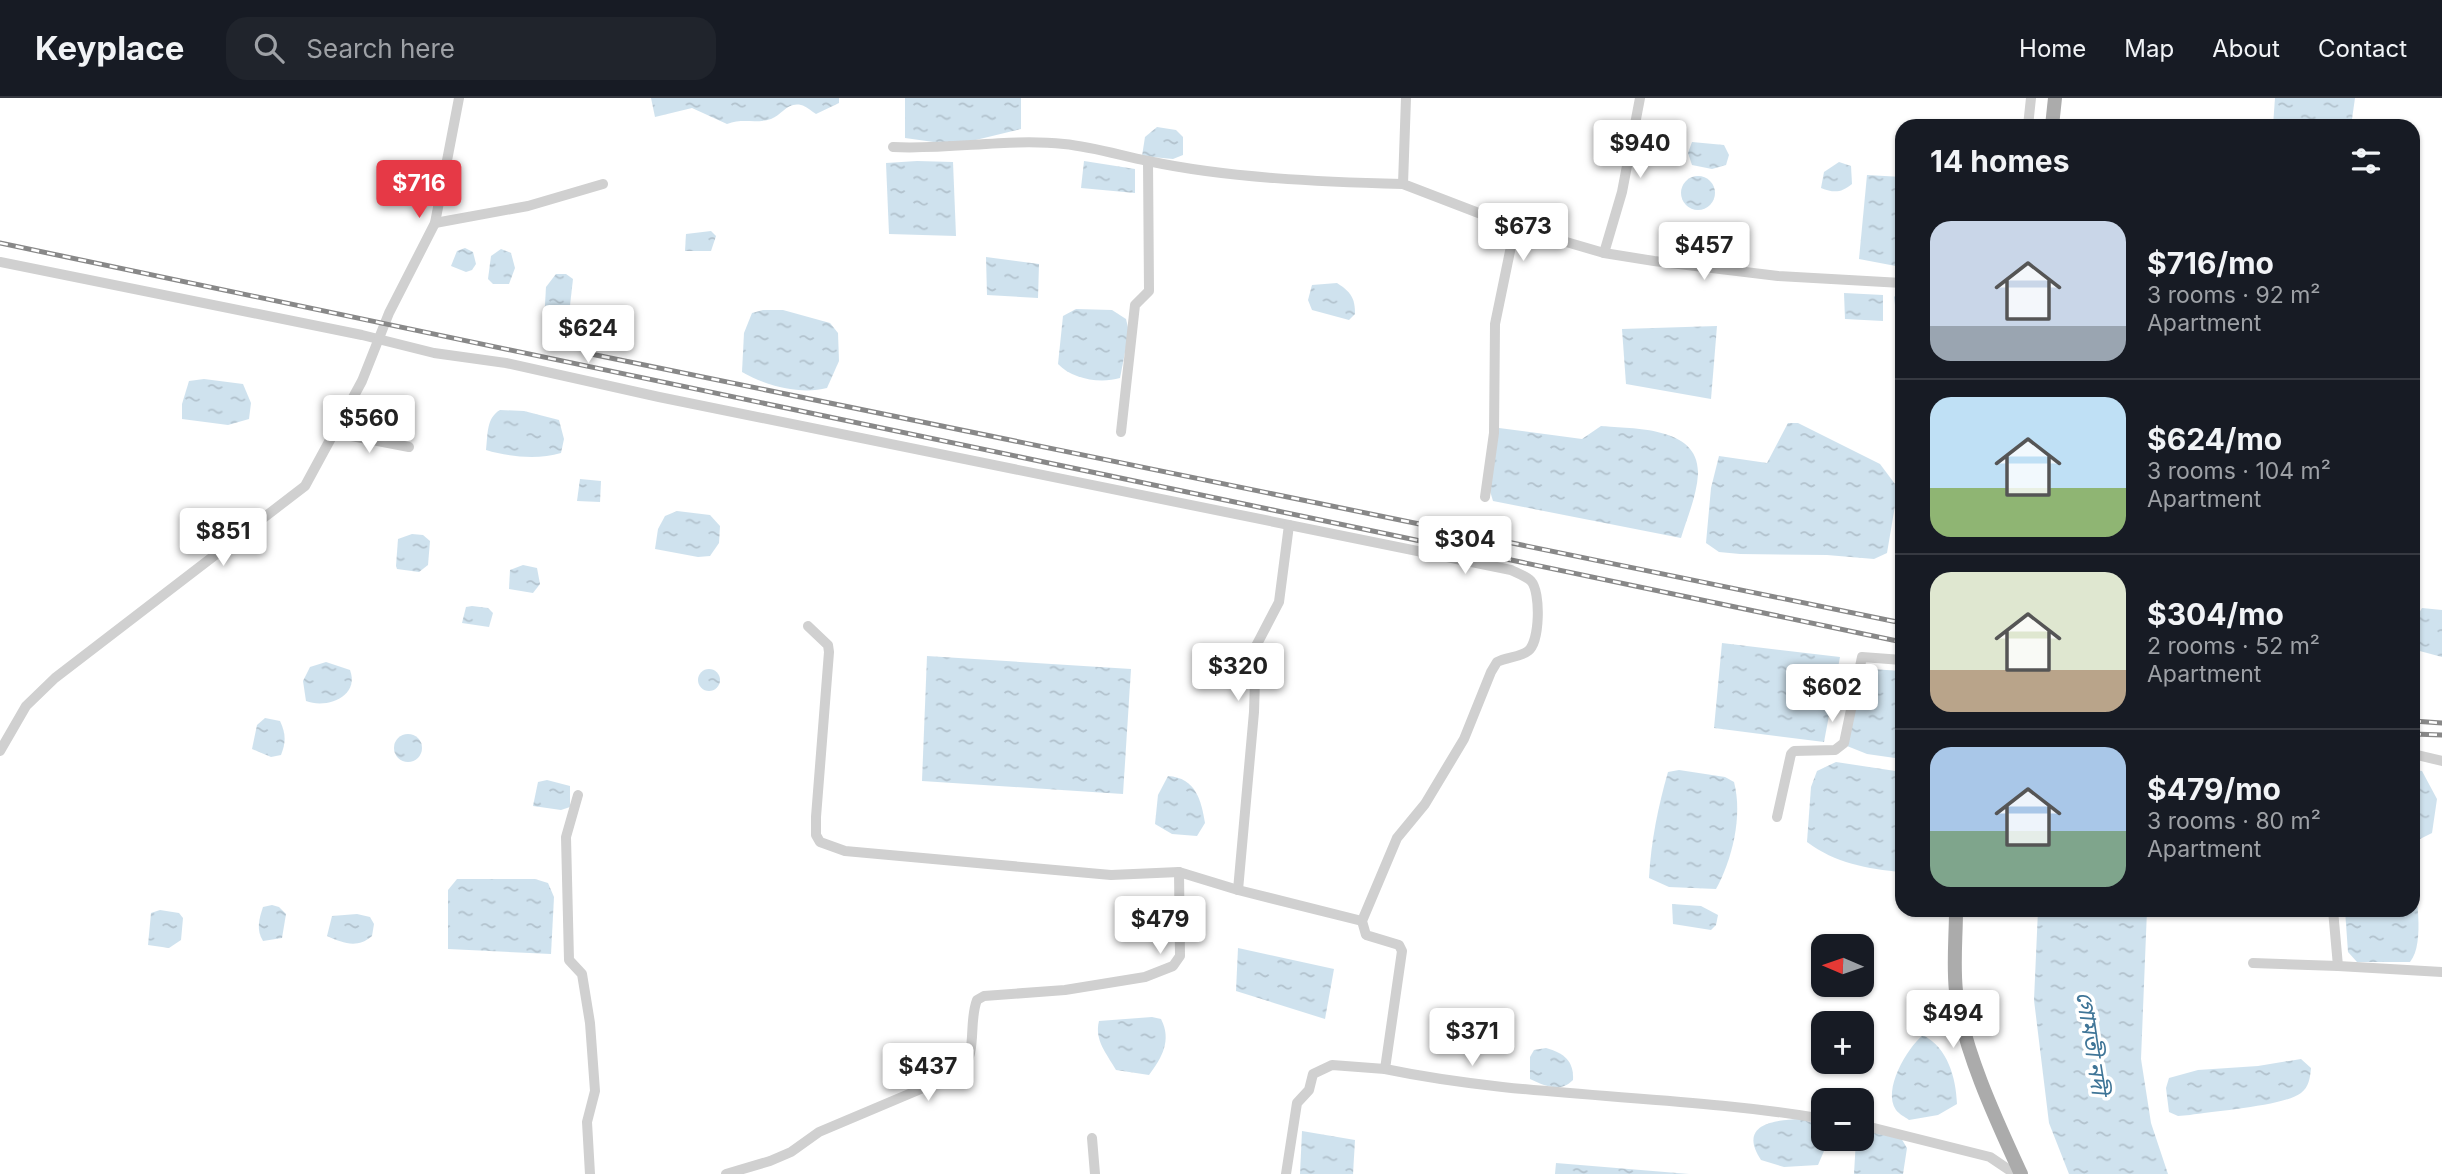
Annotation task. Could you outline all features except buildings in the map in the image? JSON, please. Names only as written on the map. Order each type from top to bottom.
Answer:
[{"type":"main road","points":[[2053,119],[2055,98]]},
{"type":"main road","points":[[1956,917],[1955,975],[1961,1022],[2004,1137],[2021,1174]]},
{"type":"street","points":[[1,749],[26,706],[55,678],[305,486],[336,433],[435,223],[459,98]]},
{"type":"street","points":[[1403,184],[1406,98]]},
{"type":"street","points":[[1604,253],[1622,192],[1640,98]]},
{"type":"street","points":[[2029,119],[2031,98]]},
{"type":"street","points":[[894,147],[1062,144],[1113,151],[1148,161],[1337,182],[1403,184],[1515,227],[1604,253],[1778,276],[1895,283]]},
{"type":"street","points":[[1121,432],[1135,305],[1149,291],[1148,161]]},
{"type":"street","points":[[435,223],[528,206],[603,184]]},
{"type":"street","points":[[1485,498],[1494,433],[1494,324],[1515,227]]},
{"type":"street","points":[[0,262],[362,335],[434,353],[506,363],[1511,570],[1530,580],[1536,591],[1537,622],[1532,648],[1526,654],[1497,662],[1490,671],[1464,738],[1426,804],[1397,838],[1362,921],[1366,935],[1399,945],[1402,951],[1385,1069]]},
{"type":"street","points":[[336,433],[409,447]]},
{"type":"street","points":[[1238,890],[1254,712],[1256,646],[1279,602],[1289,525]]},
{"type":"street","points":[[808,626],[828,645],[829,652],[816,817],[816,835],[820,842],[845,851],[1111,875],[1179,872],[1238,890],[1362,921]]},
{"type":"street","points":[[1777,817],[1791,754],[1794,751],[1835,750],[1844,743],[1862,657],[1895,659]]},
{"type":"street","points":[[2420,756],[2442,761]]},
{"type":"street","points":[[578,795],[566,837],[568,948],[570,963],[582,974],[590,1023],[595,1091],[587,1122],[590,1174]]},
{"type":"street","points":[[726,1174],[791,1152],[819,1132],[961,1072],[968,1063],[974,1009],[977,1000],[984,996],[1065,990],[1145,977],[1173,966],[1180,956],[1179,872]]},
{"type":"street","points":[[2334,917],[2338,966]]},
{"type":"street","points":[[2253,963],[2442,972]]},
{"type":"street","points":[[1286,1174],[1297,1103],[1309,1090],[1313,1073],[1332,1065],[1385,1069],[1441,1081],[1581,1095],[1634,1096],[1811,1117]]},
{"type":"street","points":[[1874,1128],[1990,1157],[2015,1174]]},
{"type":"street","points":[[1092,1138],[1095,1174]]},
{"type":"water","points":[[651,98],[839,98],[839,103],[816,114],[805,106],[796,105],[788,107],[771,119],[727,124],[692,108],[655,117]]},
{"type":"water","points":[[905,98],[1021,98],[1021,129],[955,145],[905,138]]},
{"type":"water","points":[[2275,98],[2355,98],[2352,119],[2274,119]]},
{"type":"water","points":[[1157,127],[1176,130],[1183,137],[1183,155],[1173,159],[1142,156],[1145,137]]},
{"type":"water","points":[[1692,142],[1724,145],[1729,155],[1726,165],[1712,169],[1692,165],[1688,153]]},
{"type":"water","points":[[1084,161],[1135,169],[1135,193],[1081,188]]},
{"type":"water","points":[[953,162],[956,236],[889,234],[886,163]]},
{"type":"water","points":[[1839,162],[1851,166],[1852,184],[1837,191],[1821,188],[1824,172]]},
{"type":"water","points":[[1867,175],[1895,177],[1895,266],[1859,259]]},
{"type":"water","points":[[1698,176],[1710,181],[1715,193],[1710,205],[1698,210],[1686,205],[1681,193],[1686,181]]},
{"type":"water","points":[[711,231],[716,236],[711,251],[685,251],[686,234]]},
{"type":"water","points":[[465,248],[473,252],[476,264],[472,270],[466,272],[451,266],[457,251]]},
{"type":"water","points":[[501,249],[511,253],[515,268],[509,284],[493,284],[488,279],[491,256]]},
{"type":"water","points":[[986,257],[1039,264],[1038,298],[987,295]]},
{"type":"water","points":[[556,274],[566,274],[573,279],[568,323],[557,330],[544,322],[546,287]]},
{"type":"water","points":[[1337,283],[1353,300],[1355,314],[1349,320],[1312,310],[1308,300],[1312,285]]},
{"type":"water","points":[[1844,293],[1883,295],[1883,321],[1845,319]]},
{"type":"water","points":[[1076,309],[1112,310],[1126,319],[1129,332],[1120,378],[1104,380],[1078,377],[1058,364],[1063,316]]},
{"type":"water","points":[[783,310],[830,323],[838,333],[839,361],[827,388],[784,388],[742,372],[744,333],[752,313]]},
{"type":"water","points":[[1717,326],[1711,399],[1626,384],[1622,329]]},
{"type":"water","points":[[204,379],[243,384],[251,403],[249,419],[228,425],[182,419],[182,404],[189,381]]},
{"type":"water","points":[[500,410],[524,411],[559,420],[564,439],[561,453],[524,457],[486,450],[490,422]]},
{"type":"water","points":[[1788,423],[1798,423],[1880,464],[1895,484],[1895,506],[1887,553],[1874,559],[1827,555],[1740,554],[1719,552],[1706,543],[1711,488],[1719,456],[1767,463]]},
{"type":"water","points":[[1601,426],[1662,433],[1688,447],[1696,458],[1698,474],[1694,498],[1681,538],[1493,501],[1490,491],[1499,428],[1582,439]]},
{"type":"water","points":[[580,479],[601,481],[600,502],[577,501]]},
{"type":"water","points":[[677,511],[710,515],[720,526],[719,543],[710,556],[698,557],[655,549],[658,529],[665,516]]},
{"type":"water","points":[[412,534],[423,535],[430,541],[428,565],[419,572],[397,569],[396,566],[398,539]]},
{"type":"water","points":[[523,565],[537,568],[540,584],[533,593],[509,589],[510,570]]},
{"type":"water","points":[[466,607],[488,608],[493,613],[489,627],[462,623]]},
{"type":"water","points":[[2422,608],[2442,610],[2442,657],[2420,651]]},
{"type":"water","points":[[1722,643],[1840,657],[1824,742],[1714,728]]},
{"type":"water","points":[[927,656],[1131,669],[1123,794],[922,781]]},
{"type":"water","points":[[326,662],[350,670],[350,687],[346,694],[331,702],[306,701],[303,681],[310,667]]},
{"type":"water","points":[[709,669],[717,672],[720,680],[717,688],[709,691],[701,688],[698,680],[701,672]]},
{"type":"water","points":[[1871,669],[1895,671],[1895,758],[1867,754],[1847,746],[1860,676]]},
{"type":"water","points":[[265,718],[280,721],[285,738],[281,755],[271,757],[252,749],[257,725]]},
{"type":"water","points":[[408,734],[418,738],[422,748],[418,758],[408,762],[398,758],[394,748],[398,738]]},
{"type":"water","points":[[1836,762],[1895,771],[1895,871],[1852,864],[1807,842],[1811,787],[1817,771]]},
{"type":"water","points":[[1679,770],[1725,777],[1734,782],[1737,809],[1734,837],[1727,865],[1716,889],[1669,887],[1649,878],[1651,851],[1668,772]]},
{"type":"water","points":[[2420,771],[2437,799],[2432,833],[2420,839]]},
{"type":"water","points":[[1168,776],[1185,781],[1196,792],[1205,823],[1197,836],[1172,834],[1155,824],[1158,795]]},
{"type":"water","points":[[547,780],[570,786],[570,807],[561,810],[533,806],[538,782]]},
{"type":"water","points":[[457,879],[535,879],[548,883],[554,897],[551,954],[448,949],[448,890]]},
{"type":"water","points":[[1672,904],[1701,906],[1718,915],[1716,925],[1711,930],[1673,924]]},
{"type":"water","points":[[263,907],[279,907],[286,914],[282,938],[263,941],[259,929],[260,916]]},
{"type":"water","points":[[160,910],[179,913],[183,918],[181,940],[169,948],[148,945],[151,913]]},
{"type":"water","points":[[357,914],[370,917],[374,924],[372,936],[355,944],[327,936],[332,916]]},
{"type":"water","name":"গোমতী নদী","points":[[2038,917],[2147,917],[2141,1059],[2151,1123],[2168,1174],[2069,1174],[2049,1123],[2034,1000]]},
{"type":"water","points":[[2346,917],[2418,917],[2418,942],[2410,962],[2357,962],[2348,952]]},
{"type":"water","points":[[1238,948],[1334,969],[1325,1019],[1236,991]]},
{"type":"water","points":[[1152,1017],[1161,1019],[1166,1034],[1164,1049],[1154,1069],[1149,1075],[1116,1070],[1100,1041],[1099,1021]]},
{"type":"water","points":[[1923,1035],[1939,1048],[1949,1065],[1957,1104],[1938,1115],[1909,1120],[1896,1110],[1892,1102],[1892,1092],[1898,1070],[1910,1049]]},
{"type":"water","points":[[1546,1048],[1563,1055],[1570,1063],[1573,1080],[1568,1084],[1552,1087],[1530,1079],[1530,1057],[1534,1050]]},
{"type":"water","points":[[2301,1059],[2311,1068],[2310,1079],[2304,1091],[2292,1098],[2265,1105],[2190,1115],[2178,1116],[2169,1112],[2166,1088],[2169,1078],[2198,1070],[2258,1066]]},
{"type":"water","points":[[1800,1119],[1811,1122],[1811,1151],[1824,1151],[1818,1165],[1784,1167],[1761,1160],[1753,1139],[1756,1132],[1769,1123]]},
{"type":"water","points":[[1302,1131],[1355,1140],[1353,1174],[1300,1174]]},
{"type":"water","points":[[1874,1132],[1901,1138],[1907,1148],[1903,1174],[1854,1174],[1855,1151],[1874,1151]]},
{"type":"water","points":[[1556,1163],[1689,1174],[1555,1174]]},
{"type":"railway","points":[[0,243],[1895,641]]},
{"type":"railway","points":[[586,353],[1895,622]]},
{"type":"railway","points":[[2420,721],[2442,723]]},
{"type":"railway","points":[[2420,734],[2442,735]]}]
